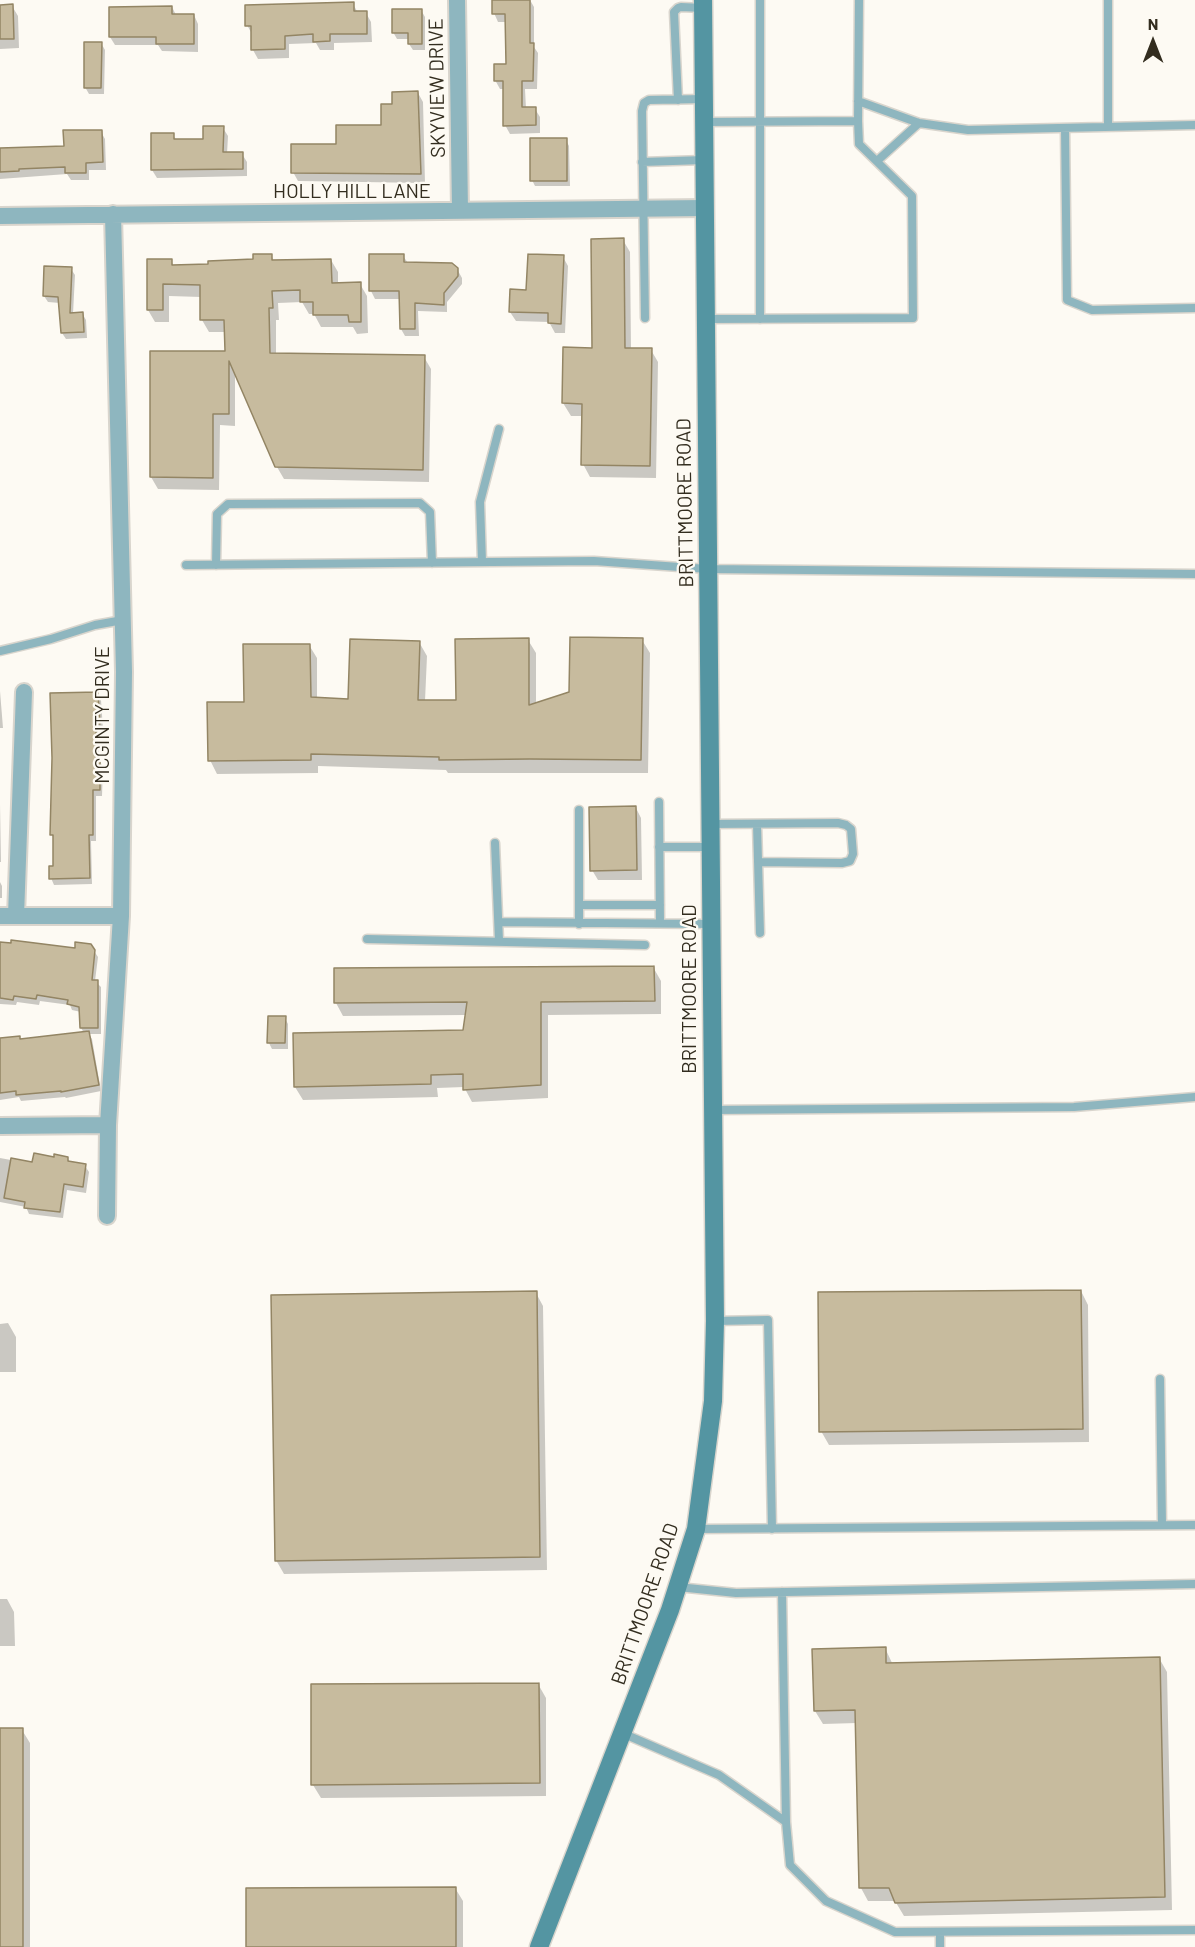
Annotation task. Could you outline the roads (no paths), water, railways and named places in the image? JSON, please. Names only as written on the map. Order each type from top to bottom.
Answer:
[{"type":"main road","name":"BRITTMOORE ROAD","points":[[539,1947],[677,1587],[696,1529],[713,1401],[715,1321],[703,4]]},
{"type":"street","name":"SKYVIEW DRIVE","points":[[457,0],[460,211]]},
{"type":"street","name":"HOLLY HILL LANE","points":[[0,216],[705,208]]},
{"type":"street","name":"MCGINTY DRIVE","points":[[107,1216],[108,1125],[122,916],[124,672],[113,214]]},
{"type":"street","points":[[24,692],[8,916],[122,916]]},
{"type":"street","points":[[0,1126],[108,1125]]},
{"type":"lane","points":[[760,0],[760,319]]},
{"type":"lane","points":[[706,319],[913,318],[912,196],[859,144],[859,0]]},
{"type":"lane","points":[[1108,0],[1108,127]]},
{"type":"lane","points":[[678,100],[674,12],[681,7],[703,4]]},
{"type":"lane","points":[[645,318],[642,209],[642,111],[644,103],[649,100],[704,99]]},
{"type":"lane","points":[[858,101],[919,123],[968,130],[1195,125]]},
{"type":"lane","points":[[704,122],[858,121]]},
{"type":"lane","points":[[877,161],[919,123]]},
{"type":"lane","points":[[1065,128],[1067,300],[1092,310],[1195,308]]},
{"type":"lane","points":[[642,162],[705,160]]},
{"type":"lane","points":[[482,562],[480,502],[499,429]]},
{"type":"lane","points":[[216,565],[217,514],[228,504],[420,503],[430,512],[432,562]]},
{"type":"lane","points":[[186,565],[594,561],[708,569],[1195,574]]},
{"type":"lane","points":[[0,651],[51,639],[95,625],[123,620]]},
{"type":"lane","points":[[659,802],[660,923]]},
{"type":"lane","points":[[579,810],[579,924]]},
{"type":"lane","points":[[710,824],[846,825],[851,829],[853,854],[850,861],[842,863],[758,862]]},
{"type":"lane","points":[[757,824],[760,933]]},
{"type":"lane","points":[[495,843],[499,941]]},
{"type":"lane","points":[[659,847],[711,847]]},
{"type":"lane","points":[[579,905],[660,905]]},
{"type":"lane","points":[[499,922],[711,924]]},
{"type":"lane","points":[[367,939],[645,945]]},
{"type":"lane","points":[[713,1110],[1074,1107],[1195,1097]]},
{"type":"lane","points":[[715,1321],[768,1320],[772,1529]]},
{"type":"lane","points":[[1160,1379],[1162,1525]]},
{"type":"lane","points":[[696,1529],[1195,1525]]},
{"type":"lane","points":[[677,1587],[736,1593],[1195,1584]]},
{"type":"lane","points":[[782,1592],[786,1822],[790,1865],[826,1901],[895,1932],[1195,1930]]},
{"type":"lane","points":[[622,1733],[719,1775],[786,1822]]},
{"type":"lane","points":[[940,1932],[940,1947]]}]
